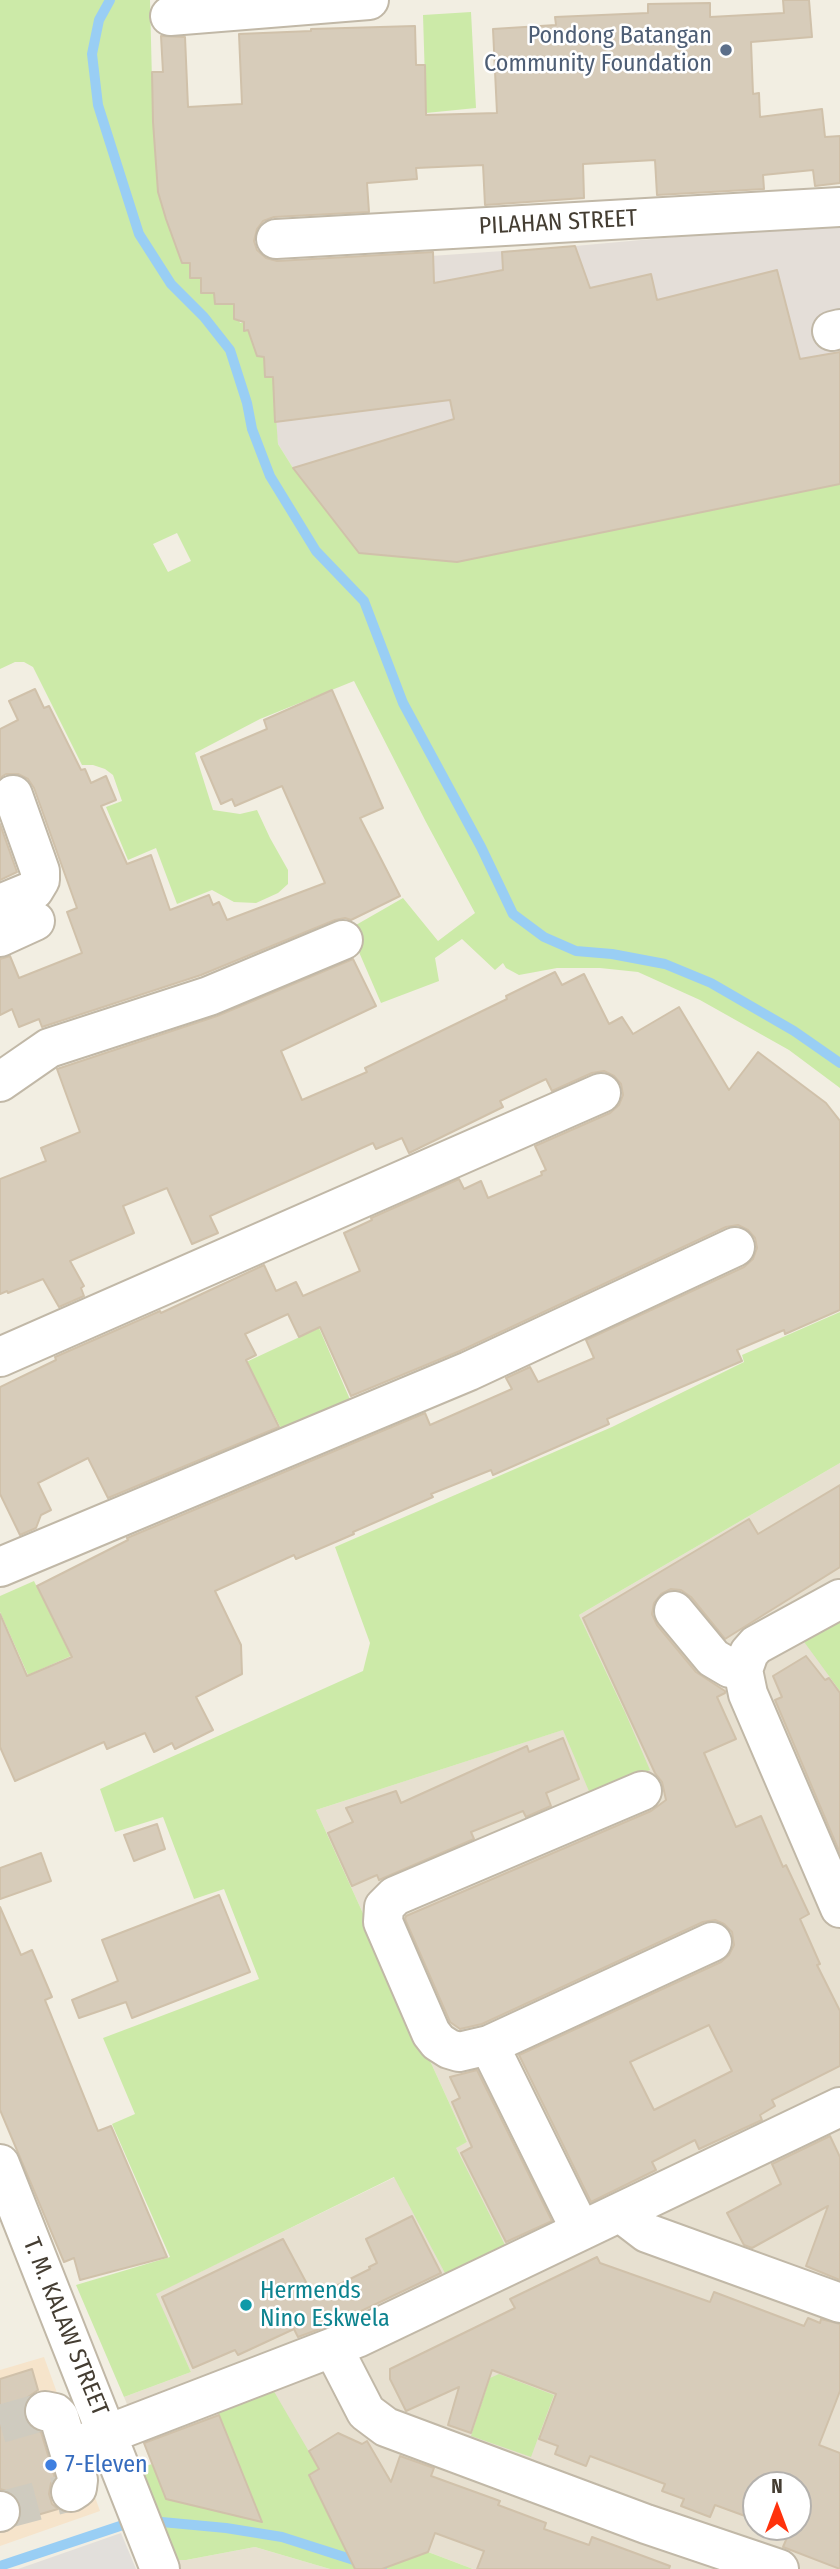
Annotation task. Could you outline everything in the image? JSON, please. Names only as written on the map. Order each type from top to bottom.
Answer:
[{"type":"street","points":[[170,16],[369,0]]},
{"type":"street","name":"PILAHAN STREET","points":[[276,239],[840,207]]},
{"type":"street","points":[[0,904],[34,890],[40,880],[40,871],[13,795]]},
{"type":"street","points":[[0,937],[35,921]]},
{"type":"street","points":[[0,1082],[49,1048],[209,996],[343,940]]},
{"type":"street","points":[[0,1357],[601,1093]]},
{"type":"street","points":[[0,1567],[469,1371],[735,1247]]},
{"type":"street","points":[[840,1599],[755,1646],[749,1653],[743,1670],[748,1695],[840,1908]]},
{"type":"street","points":[[674,1611],[713,1658],[730,1668],[743,1670]]},
{"type":"street","points":[[642,1791],[395,1896],[384,1907],[383,1922],[431,2033],[438,2042],[459,2052],[489,2045],[712,1942]]},
{"type":"street","points":[[489,2045],[581,2231]]},
{"type":"street","points":[[69,2449],[246,2378],[333,2348],[625,2212],[840,2107]]},
{"type":"street","name":"T. M. KALAW STREET","points":[[0,2164],[160,2568]]},
{"type":"street","points":[[625,2212],[637,2227],[661,2239],[840,2302]]},
{"type":"street","points":[[333,2348],[366,2412],[386,2427],[646,2524],[779,2569]]},
{"type":"street","points":[[45,2411],[55,2413],[59,2417],[79,2484],[71,2492]]},
{"type":"shaded area","points":[[840,222],[840,484],[457,562],[359,553],[293,468],[278,444],[275,422],[336,415],[330,263],[575,246]]},
{"type":"shaded area","points":[[840,1463],[840,2569],[473,2569],[428,2552],[397,2564],[343,2545],[262,2522],[166,2499],[124,2397],[191,2372],[155,2294],[467,2142],[316,1810],[624,1710],[579,1615]]},
{"type":"shaded area","points":[[44,2357],[100,2511],[0,2546],[0,2370]]},
{"type":"shaded area","points":[[121,2533],[136,2569],[18,2569]]},
{"type":"shaded area","points":[[255,2547],[330,2569],[151,2569],[176,2560]]},
{"type":"green space","points":[[0,0],[150,0],[158,192],[190,263],[190,278],[201,278],[201,293],[214,293],[234,304],[240,323],[244,322],[244,330],[248,330],[257,356],[264,357],[265,377],[273,377],[278,444],[293,468],[359,553],[457,562],[840,484],[840,1088],[789,1050],[700,1000],[638,972],[600,968],[557,968],[519,975],[506,968],[503,963],[495,970],[462,939],[435,958],[439,981],[381,1003],[349,929],[403,898],[438,941],[475,913],[354,681],[260,719],[195,753],[213,810],[240,814],[257,810],[288,870],[288,884],[278,893],[256,903],[234,902],[212,890],[177,904],[156,848],[128,860],[106,807],[122,801],[113,775],[93,765],[82,765],[33,667],[24,662],[15,662],[0,669]],"holes":[[[177,533],[191,561],[168,572],[153,544]]]},
{"type":"green space","points":[[471,12],[476,108],[426,113],[423,15]]},
{"type":"green space","points":[[840,1312],[840,1463],[579,1615],[650,1770],[591,1796],[563,1730],[316,1810],[467,2142],[456,2148],[505,2245],[446,2275],[394,2177],[156,2294],[191,2372],[124,2397],[76,2285],[170,2257],[112,2124],[135,2114],[103,2038],[259,1979],[224,1889],[194,1899],[163,1817],[115,1832],[100,1789],[363,1671],[370,1643],[335,1547],[612,1427],[744,1362],[742,1355]]},
{"type":"green space","points":[[319,1328],[355,1411],[285,1436],[258,1384],[253,1386],[242,1364]]},
{"type":"green space","points":[[34,1581],[71,1656],[28,1675],[0,1612],[0,1596]]},
{"type":"green space","points":[[840,1618],[840,1691],[802,1639]]},
{"type":"green space","points":[[499,2374],[554,2395],[531,2457],[471,2436],[490,2378]]},
{"type":"green space","points":[[272,2388],[319,2469],[309,2476],[343,2545],[397,2563],[428,2552],[473,2569],[330,2569],[255,2547],[176,2560],[139,2467],[153,2464],[167,2499],[261,2522],[218,2412]]},
{"type":"building","points":[[783,0],[809,0],[812,37],[751,42],[753,94],[759,93],[760,117],[822,109],[825,137],[840,136],[840,183],[815,186],[813,170],[763,175],[764,189],[657,195],[655,160],[583,164],[584,198],[485,205],[483,165],[416,168],[417,179],[367,183],[369,212],[274,217],[263,221],[257,229],[254,241],[257,250],[266,258],[277,261],[433,252],[434,283],[503,270],[502,252],[575,246],[590,288],[651,274],[657,300],[777,270],[800,359],[840,352],[840,484],[457,562],[359,553],[293,468],[454,419],[450,400],[275,422],[273,377],[265,377],[264,357],[257,356],[248,330],[244,331],[244,322],[234,319],[234,304],[215,304],[214,293],[201,293],[201,278],[190,278],[190,263],[182,263],[158,192],[152,72],[163,72],[161,36],[185,37],[188,107],[242,104],[239,34],[415,26],[416,65],[425,65],[426,115],[497,113],[493,29],[556,25],[555,17],[648,13],[648,4],[710,3],[710,17],[784,13]]},
{"type":"building","points":[[35,689],[44,708],[49,706],[81,770],[85,769],[91,783],[106,776],[116,800],[101,806],[127,864],[151,855],[170,910],[209,895],[213,905],[219,902],[227,920],[325,883],[282,786],[235,806],[232,799],[221,804],[201,757],[267,729],[264,720],[332,690],[383,808],[360,818],[400,896],[351,920],[335,920],[201,975],[42,1027],[39,1019],[19,1027],[12,1009],[0,1015],[0,959],[10,956],[19,978],[82,953],[67,912],[77,908],[34,788],[28,779],[18,774],[6,774],[0,778],[0,729],[18,720],[9,701]]},
{"type":"building","points":[[0,824],[17,872],[0,880]]},
{"type":"building","points":[[353,959],[376,1006],[281,1051],[302,1100],[367,1072],[365,1068],[507,999],[506,996],[555,972],[562,985],[584,974],[609,1024],[622,1017],[633,1034],[679,1007],[729,1090],[758,1052],[826,1103],[840,1121],[840,1310],[785,1334],[784,1330],[737,1350],[742,1361],[607,1419],[609,1424],[493,1475],[491,1470],[431,1494],[433,1497],[353,1532],[354,1534],[296,1559],[294,1555],[215,1591],[241,1645],[242,1674],[196,1697],[213,1730],[175,1749],[172,1743],[154,1752],[145,1733],[107,1749],[104,1742],[15,1781],[0,1747],[0,1614],[27,1676],[72,1657],[37,1586],[128,1540],[127,1538],[425,1413],[430,1425],[512,1389],[506,1378],[530,1367],[538,1382],[594,1358],[586,1340],[744,1267],[753,1259],[757,1248],[755,1238],[748,1230],[738,1225],[726,1227],[460,1351],[351,1396],[320,1327],[299,1337],[288,1314],[245,1334],[256,1355],[246,1360],[279,1427],[108,1498],[88,1458],[38,1483],[51,1510],[41,1515],[36,1528],[20,1535],[0,1494],[0,1387],[56,1360],[55,1357],[160,1311],[161,1313],[264,1265],[276,1291],[296,1282],[303,1296],[360,1271],[344,1233],[372,1220],[371,1218],[459,1179],[464,1189],[481,1181],[488,1198],[542,1175],[541,1172],[546,1170],[535,1146],[610,1113],[619,1105],[623,1095],[621,1084],[614,1076],[604,1071],[592,1073],[552,1091],[546,1079],[500,1101],[503,1107],[409,1153],[402,1138],[376,1149],[373,1143],[210,1216],[218,1233],[192,1244],[167,1188],[123,1206],[134,1233],[70,1261],[84,1286],[81,1288],[84,1296],[59,1307],[43,1279],[0,1294],[0,1179],[46,1161],[41,1148],[80,1132],[57,1069],[217,1016]]},
{"type":"building","points":[[840,1485],[840,1567],[725,1639],[691,1597],[681,1590],[671,1589],[661,1594],[654,1603],[652,1614],[657,1625],[696,1672],[725,1691],[717,1697],[736,1739],[704,1753],[736,1827],[761,1816],[783,1867],[786,1865],[809,1914],[800,1919],[820,1964],[817,1965],[840,2011],[840,2066],[772,2100],[775,2106],[760,2115],[762,2120],[699,2149],[695,2140],[652,2162],[656,2170],[591,2202],[519,2055],[721,1962],[729,1955],[734,1945],[732,1932],[715,1920],[703,1922],[482,2024],[460,2029],[450,2022],[405,1919],[406,1916],[651,1811],[666,1800],[662,1782],[655,1773],[583,1618],[749,1519],[758,1534]],"holes":[[[709,2025],[732,2071],[654,2110],[630,2062]]]},
{"type":"building","points":[[806,1656],[825,1680],[829,1678],[840,1693],[840,1853],[775,1700],[782,1697],[773,1676]]},
{"type":"building","points":[[563,1738],[579,1779],[546,1793],[551,1806],[526,1817],[523,1811],[471,1832],[474,1839],[379,1880],[377,1875],[352,1886],[328,1833],[353,1822],[346,1808],[396,1791],[401,1803],[527,1746],[529,1752]]},
{"type":"building","points":[[157,1824],[165,1849],[134,1861],[124,1835]]},
{"type":"building","points":[[41,1853],[51,1881],[0,1899],[0,1868]]},
{"type":"building","points":[[219,1895],[250,1972],[132,2018],[126,2002],[79,2018],[72,2000],[118,1981],[102,1940]]},
{"type":"building","points":[[0,1907],[21,1955],[32,1950],[52,1997],[45,2000],[98,2131],[111,2126],[167,2257],[80,2280],[74,2258],[64,2262],[0,2110]]},
{"type":"building","points":[[477,2070],[552,2221],[506,2242],[461,2153],[472,2147],[452,2102],[460,2098],[450,2077]]},
{"type":"building","points":[[830,2136],[840,2157],[840,2280],[806,2266],[828,2206],[752,2248],[744,2245],[727,2213],[781,2184],[772,2164]]},
{"type":"building","points":[[412,2216],[441,2273],[336,2323],[298,2337],[294,2329],[238,2355],[235,2350],[193,2368],[162,2297],[283,2239],[314,2297],[370,2269],[369,2267],[377,2263],[366,2239]]},
{"type":"building","points":[[597,2257],[600,2263],[710,2302],[714,2292],[804,2326],[808,2318],[820,2323],[821,2319],[840,2324],[840,2391],[819,2445],[840,2453],[840,2569],[783,2547],[786,2541],[812,2541],[812,2471],[742,2471],[742,2515],[715,2505],[710,2517],[681,2506],[684,2499],[662,2491],[665,2484],[590,2456],[586,2466],[555,2454],[558,2446],[539,2439],[556,2394],[492,2370],[471,2433],[448,2425],[459,2387],[406,2411],[390,2379],[390,2369],[515,2308],[510,2299]]},
{"type":"building","points":[[32,2369],[38,2390],[28,2397],[24,2406],[24,2417],[30,2427],[41,2432],[55,2478],[49,2494],[52,2504],[58,2509],[20,2520],[22,2511],[19,2500],[10,2492],[0,2489],[0,2379]]},
{"type":"building","points":[[219,2415],[262,2522],[166,2499],[144,2443]]},
{"type":"building","points":[[338,2433],[362,2444],[367,2441],[391,2482],[400,2456],[434,2468],[431,2476],[500,2501],[498,2505],[546,2523],[544,2529],[589,2545],[592,2537],[670,2566],[669,2569],[477,2569],[484,2551],[435,2533],[428,2552],[382,2569],[355,2569],[309,2475],[319,2469],[309,2451]]},
{"type":"waterway","points":[[110,0],[99,20],[92,54],[98,105],[139,234],[171,284],[204,317],[230,350],[247,403],[252,429],[270,476],[316,551],[364,601],[403,703],[481,847],[513,914],[544,937],[576,951],[612,954],[665,964],[711,983],[794,1031],[840,1063]]},
{"type":"waterway","points":[[151,2521],[226,2528],[282,2537],[382,2569]]},
{"type":"waterway","points":[[0,2566],[132,2522]]},
{"type":"tunnel","points":[[0,2424],[45,2411]]},
{"type":"tunnel","points":[[0,2511],[71,2492]]},
{"type":"place","name":"Pondong Batangan Community Foundation","points":[[726,50]]},
{"type":"place","name":"Hermends Nino Eskwela","points":[[246,2305]]},
{"type":"place","name":"7-Eleven","points":[[51,2465]]}]
